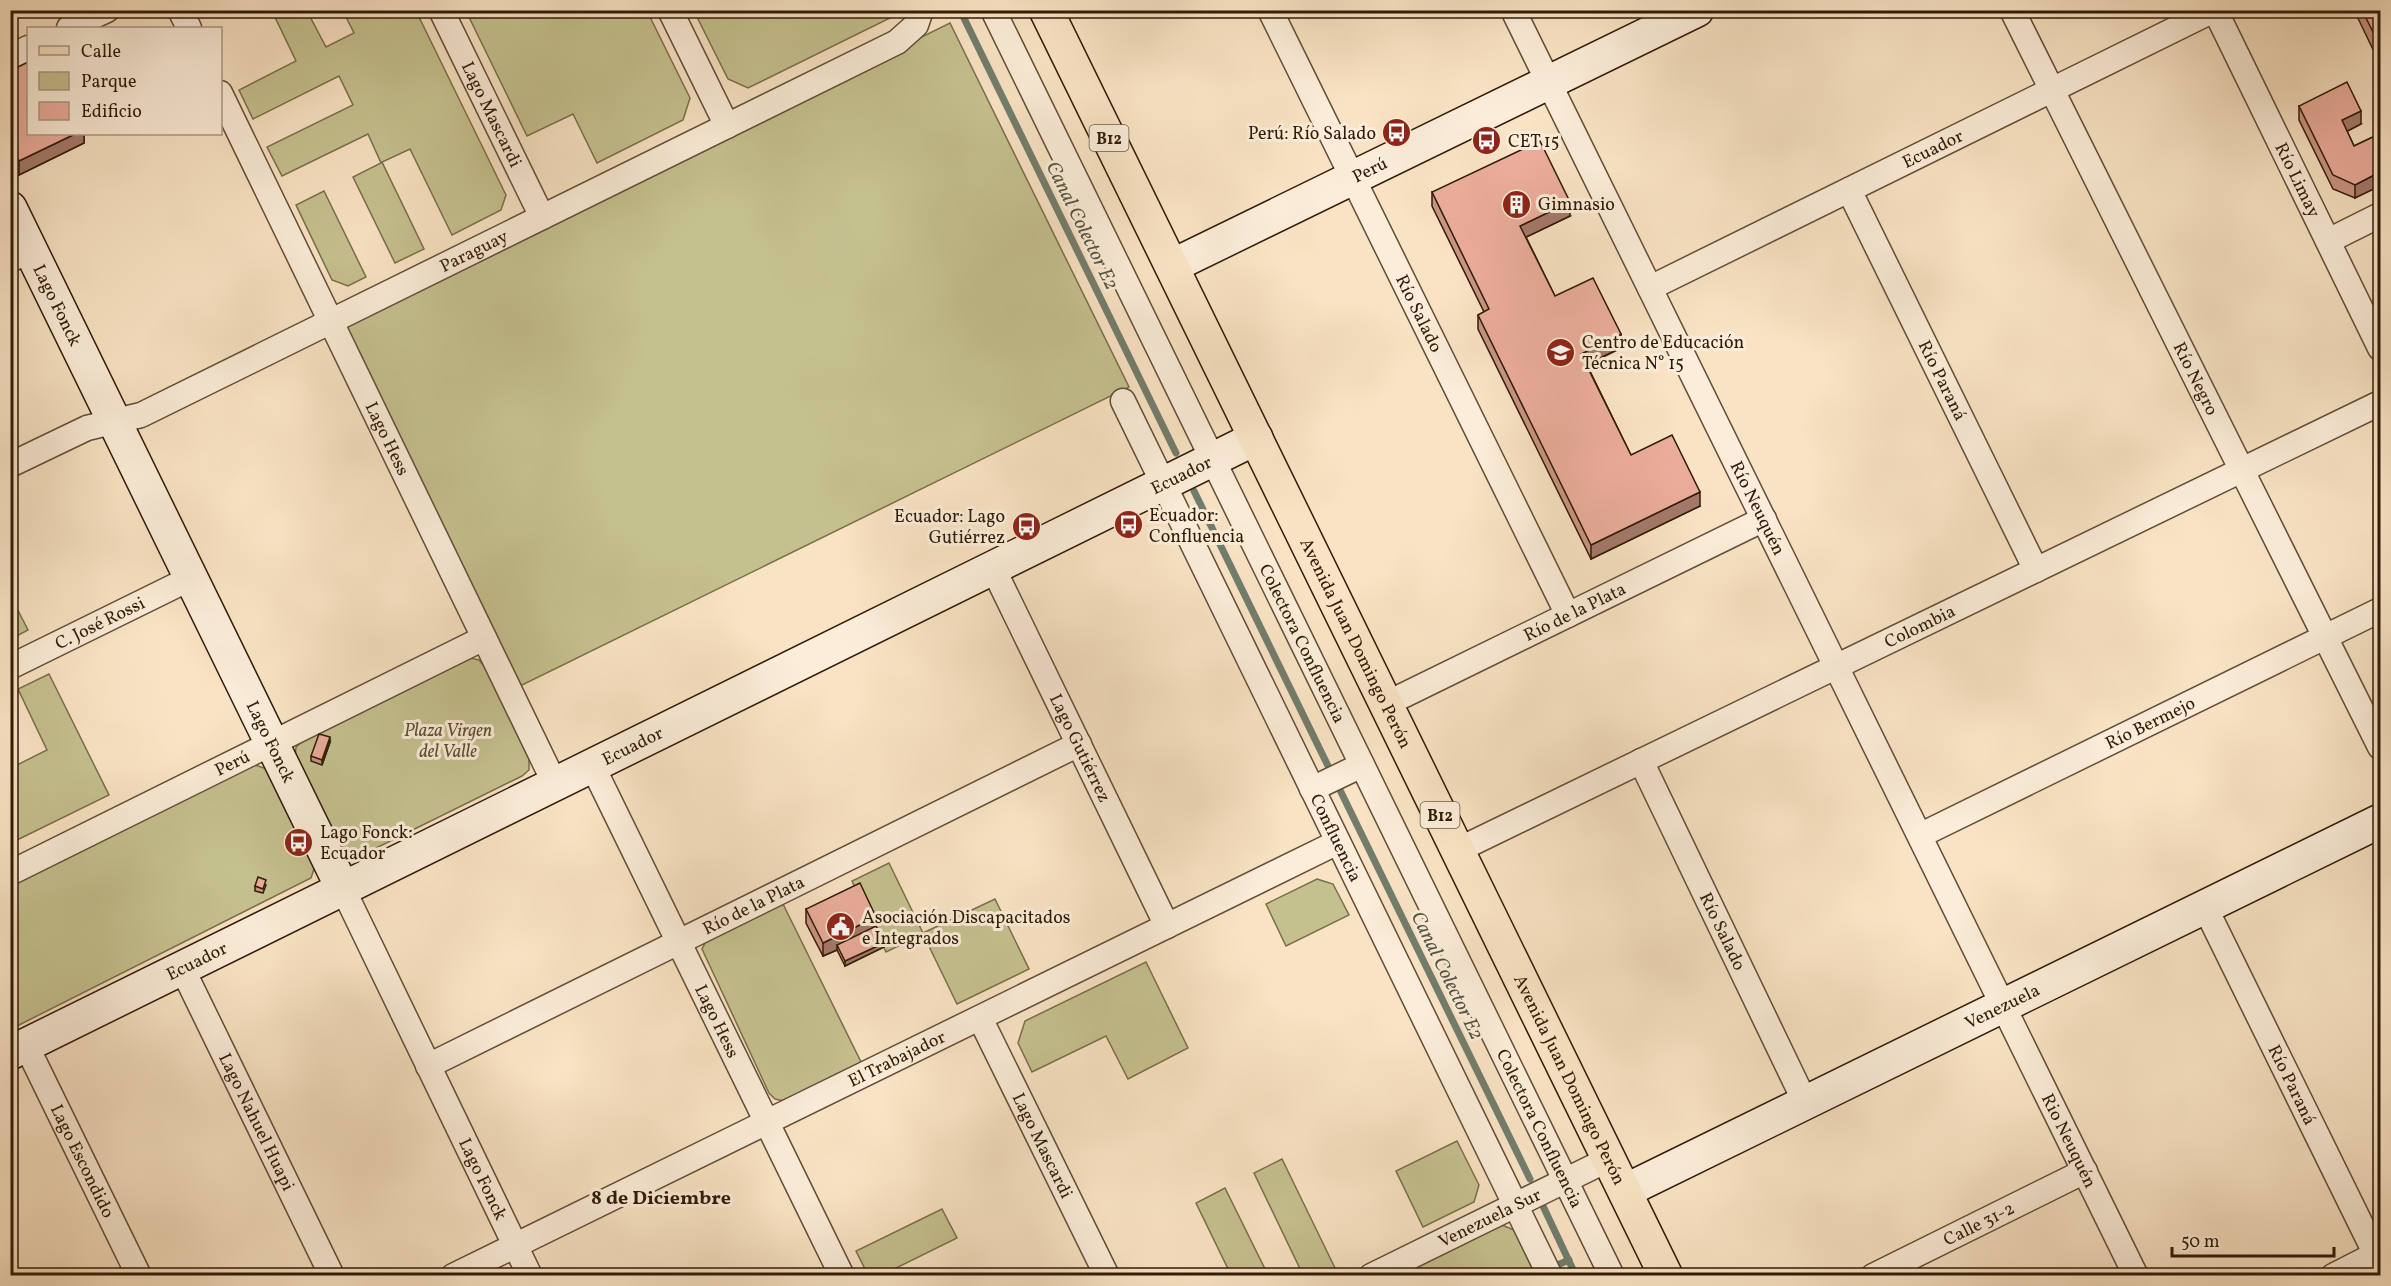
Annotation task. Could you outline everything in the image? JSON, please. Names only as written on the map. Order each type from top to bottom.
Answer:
[{"type":"main road","name":"Avenida Juan Domingo Perón","points":[[1046,10],[1666,1275]]},
{"type":"street","points":[[71,27],[106,10]]},
{"type":"street","points":[[180,10],[188,27]]},
{"type":"street","name":"Lago Mascardi","points":[[441,10],[542,217]]},
{"type":"street","points":[[670,10],[727,126]]},
{"type":"street","name":"Colectora Confluencia","points":[[993,10],[1612,1275]]},
{"type":"street","name":"Río Salado","points":[[1270,10],[1568,615]]},
{"type":"street","name":"Río Neuquén","points":[[1513,10],[2004,1005]]},
{"type":"street","name":"Perú","points":[[1172,266],[1697,10]]},
{"type":"street","name":"Río Negro","points":[[2012,10],[2380,747]]},
{"type":"street","name":"Ecuador","points":[[1650,288],[2215,10]]},
{"type":"street","name":"Río Limay","points":[[2215,10],[2380,348]]},
{"type":"street","name":"Paraguay","points":[[10,465],[82,430],[141,415],[897,42],[907,35],[921,12]]},
{"type":"street","points":[[10,57],[27,48]]},
{"type":"street","name":"Lago Hess","points":[[222,97],[555,784]]},
{"type":"street","name":"Río Paraná","points":[[1849,190],[2036,570]]},
{"type":"street","name":"Lago Fonck","points":[[10,208],[21,255],[114,421],[530,1275]]},
{"type":"street","points":[[2328,241],[2380,215]]},
{"type":"street","name":"Confluencia","points":[[1123,401],[1551,1275]]},
{"type":"street","name":"Colombia","points":[[1458,850],[2380,403]]},
{"type":"street","name":"Ecuador","points":[[18,1049],[1256,438]]},
{"type":"street","name":"Río de la Plata","points":[[1386,704],[1764,519]]},
{"type":"street","name":"Lago Gutiérrez","points":[[993,568],[1167,926]]},
{"type":"street","name":"C. José Rossi","points":[[10,667],[191,578]]},
{"type":"street","name":"Río Bermejo","points":[[1921,835],[2380,610]]},
{"type":"street","name":"Perú","points":[[10,873],[484,638]]},
{"type":"street","name":"Río de la Plata","points":[[428,1066],[1079,744]]},
{"type":"street","name":"Río Salado","points":[[1641,761],[1805,1102]]},
{"type":"street","name":"Lago Hess","points":[[592,765],[842,1275]]},
{"type":"street","points":[[1312,789],[1362,765]]},
{"type":"street","name":"Venezuela","points":[[1625,1191],[2380,821]]},
{"type":"street","name":"El Trabajador","points":[[453,1275],[1338,842]]},
{"type":"street","name":"Río Paraná","points":[[2205,907],[2379,1256]]},
{"type":"street","name":"Lago Nahuel Huapi","points":[[182,968],[332,1275]]},
{"type":"street","name":"Rio Neuquén","points":[[2004,1005],[2136,1275]]},
{"type":"street","name":"Lago Mascardi","points":[[980,1018],[1107,1275]]},
{"type":"street","name":"Lago Escondido","points":[[18,1049],[139,1275]]},
{"type":"street","name":"Venezuela Sur","points":[[1371,1275],[1609,1159]]},
{"type":"street","name":"Calle 31-2","points":[[1873,1275],[2085,1171]]},
{"type":"street","points":[[2333,1275],[2379,1256]]},
{"type":"green space","points":[[272,11],[307,11],[326,47],[354,33],[343,11],[416,11],[506,195],[501,210],[452,235],[410,149],[382,162],[424,249],[395,263],[353,177],[381,163],[368,134],[282,176],[267,147],[353,105],[339,76],[253,119],[239,90],[296,61]]},
{"type":"green space","points":[[466,11],[647,11],[690,98],[683,120],[597,163],[573,114],[527,136]]},
{"type":"green space","points":[[694,11],[894,11],[892,17],[748,88],[728,79]]},
{"type":"green space","points":[[950,23],[1129,387],[518,687],[340,324]]},
{"type":"green space","points":[[324,191],[366,277],[348,286],[332,280],[296,205]]},
{"type":"green space","points":[[10,595],[28,630],[11,639],[10,639]]},
{"type":"green space","name":"Plaza Virgen del Valle","points":[[470,658],[479,660],[485,667],[529,757],[529,770],[522,776],[360,856],[350,858],[342,853],[295,757],[296,747],[304,740]]},
{"type":"green space","points":[[49,674],[109,795],[11,843],[11,768],[47,750],[18,689]]},
{"type":"green space","points":[[255,765],[267,769],[315,866],[311,878],[11,1029],[11,885]]},
{"type":"green space","points":[[889,863],[923,933],[995,899],[1029,969],[957,1004],[923,934],[886,952],[852,881]]},
{"type":"green space","points":[[1317,879],[1333,884],[1349,915],[1286,946],[1266,904]]},
{"type":"green space","points":[[782,902],[862,1064],[784,1101],[775,1099],[769,1093],[702,949],[706,941]]},
{"type":"green space","points":[[1146,962],[1188,1048],[1128,1079],[1106,1036],[1032,1072],[1018,1043],[1025,1021]]},
{"type":"green space","points":[[1457,1141],[1479,1185],[1474,1202],[1423,1227],[1396,1171]]},
{"type":"green space","points":[[1282,1159],[1336,1270],[1324,1275],[1303,1275],[1254,1173]]},
{"type":"green space","points":[[1225,1188],[1268,1275],[1231,1275],[1196,1203]]},
{"type":"green space","points":[[942,1209],[957,1238],[882,1275],[868,1275],[856,1251]]},
{"type":"green space","points":[[1502,1225],[1514,1230],[1537,1276],[1398,1276]]},
{"type":"building","points":[[2362,10],[2380,10],[2380,46]]},
{"type":"building","points":[[27,62],[27,135],[73,135],[19,161],[10,143],[10,71]]},
{"type":"building","points":[[2347,82],[2361,111],[2342,120],[2354,146],[2375,136],[2380,148],[2380,172],[2355,185],[2333,175],[2299,106]]},
{"type":"building","name":"Centro de Educación Técnica N° 15","points":[[1540,141],[1570,202],[1520,226],[1555,296],[1593,278],[1621,334],[1581,354],[1631,455],[1672,435],[1700,492],[1591,545],[1478,315],[1489,309],[1432,192]]},
{"type":"building","points":[[319,734],[330,737],[322,760],[311,756]]},
{"type":"building","points":[[258,877],[266,880],[263,889],[255,886]]},
{"type":"building","points":[[860,883],[876,917],[823,943],[806,909]]},
{"type":"building","points":[[876,926],[884,943],[845,961],[837,945]]},
{"type":"waterway","name":"Canal Colector E2","points":[[10,18],[26,10]]},
{"type":"waterway","name":"Canal Colector E2","points":[[960,10],[1176,453]]},
{"type":"waterway","name":"Canal Colector E2","points":[[1194,491],[1330,770]]},
{"type":"waterway","name":"Canal Colector E2","points":[[1338,786],[1530,1179]]},
{"type":"waterway","name":"Canal Colector E2","points":[[1543,1206],[1576,1276]]},
{"type":"waterway","points":[[1555,1266],[1569,1260]]},
{"type":"place","name":"Perú: Río Salado","points":[[1397,133]]},
{"type":"place","name":"CET 15","points":[[1487,141]]},
{"type":"place","name":"Gimnasio","points":[[1517,204]]},
{"type":"place","name":"Centro de Educación Técnica N° 15","points":[[1561,352]]},
{"type":"place","name":"Ecuador: Confluencia","points":[[1128,525]]},
{"type":"place","name":"Ecuador: Lago Gutiérrez","points":[[1026,526]]},
{"type":"place","name":"Lago Fonck: Ecuador","points":[[299,842]]},
{"type":"place","name":"Asociación Discapacitados e Integrados","points":[[841,927]]},
{"type":"district","name":"8 de Diciembre","points":[[661,1197]]}]
